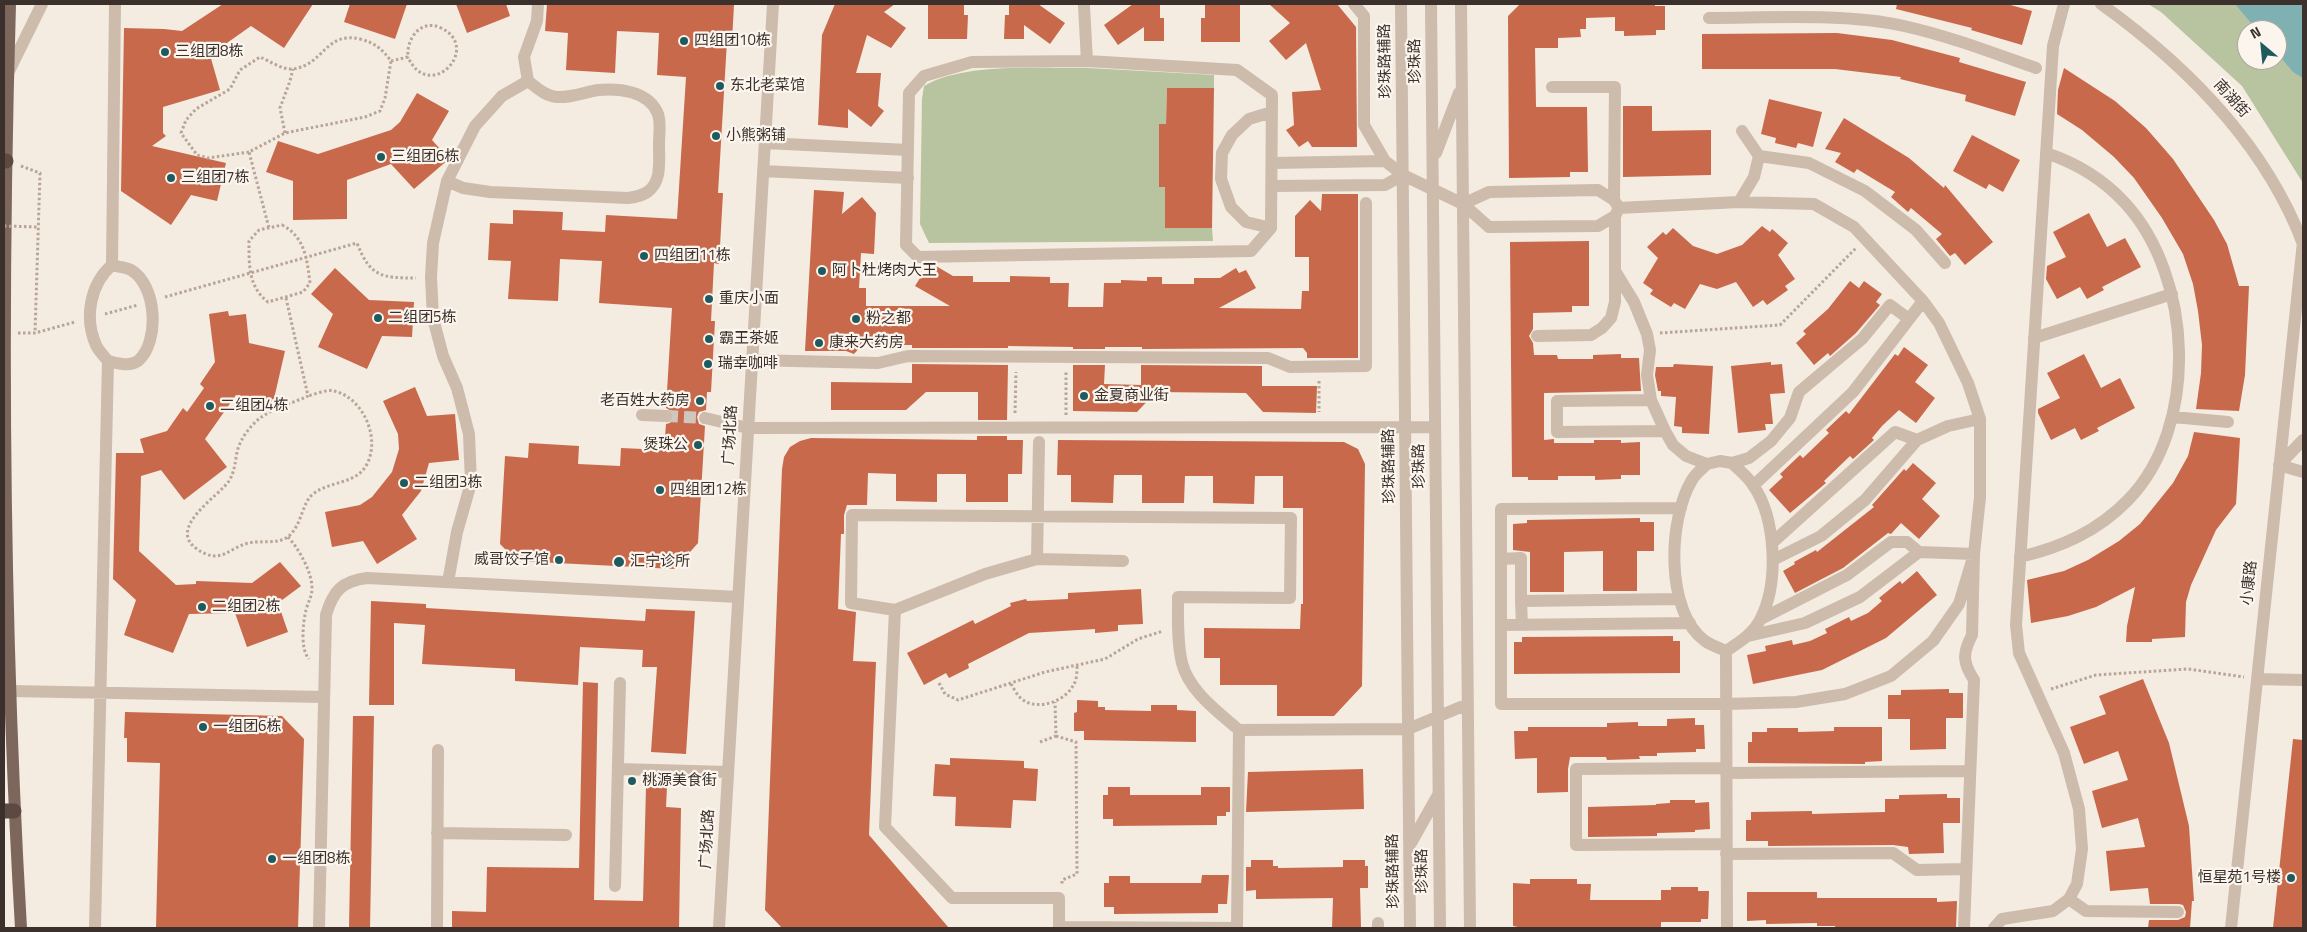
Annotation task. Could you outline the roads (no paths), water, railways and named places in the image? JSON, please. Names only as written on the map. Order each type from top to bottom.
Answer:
[{"type":"main road","points":[[10,4],[5,161],[5,509],[11,691],[9,811],[21,928]]},
{"type":"street","points":[[8,72],[42,4]]},
{"type":"street","points":[[95,928],[108,361],[96,345],[90,318],[93,292],[101,275],[112,265],[115,4]]},
{"type":"street","points":[[447,180],[463,188],[490,192],[628,198],[643,196],[654,187],[658,174],[660,122],[654,106],[646,98],[633,92],[607,90],[557,97],[543,93],[528,81],[524,57],[538,21],[538,4]]},
{"type":"street","name":"广场北路","points":[[719,928],[773,4]]},
{"type":"street","points":[[1354,4],[1364,16],[1364,125],[1385,161],[1403,175],[1463,204],[1489,227],[1598,226],[1616,208],[1739,202],[1814,204],[1854,227],[1924,301],[1952,349],[1968,383],[1980,420],[1980,497],[1974,554],[1972,635],[1966,646],[1964,664],[1974,680],[1964,928]]},
{"type":"street","name":"珍珠路辅路","points":[[1401,4],[1410,928]]},
{"type":"street","name":"珍珠路","points":[[1431,4],[1440,928]]},
{"type":"street","points":[[1461,4],[1470,928]]},
{"type":"street","points":[[1994,928],[2002,919],[2053,911],[2070,899],[2077,884],[2082,849],[2079,809],[2064,754],[2019,654],[2016,625],[2052,46],[2064,4]]},
{"type":"street","name":"南湖街","points":[[2100,4],[2178,66],[2233,124],[2276,184],[2303,243]]},
{"type":"street","points":[[1084,6],[1088,61]]},
{"type":"street","points":[[1709,18],[1836,18],[1903,26],[1965,43],[2036,68]]},
{"type":"street","points":[[1088,61],[1237,70],[1272,95],[1272,112],[1271,228],[1251,251],[918,257],[906,245],[909,92],[924,76],[972,62],[1088,61]]},
{"type":"street","points":[[448,582],[457,532],[471,483],[469,434],[457,388],[443,356],[433,318],[431,277],[433,243],[447,180],[475,126],[502,96],[528,81]]},
{"type":"street","points":[[1433,160],[1462,85]]},
{"type":"street","points":[[1537,336],[1591,335],[1602,328],[1611,318],[1615,302],[1615,87],[1552,87]]},
{"type":"street","points":[[1271,228],[1246,222],[1231,207],[1222,179],[1222,153],[1232,134],[1249,118],[1272,112]]},
{"type":"street","points":[[1739,202],[1754,177],[1759,156],[1742,131]]},
{"type":"street","points":[[765,143],[908,150]]},
{"type":"street","points":[[2020,557],[2050,550],[2080,538],[2106,520],[2129,499],[2152,467],[2163,446],[2173,417],[2179,368],[2178,332],[2172,294],[2160,259],[2151,241],[2126,204],[2104,183],[2068,161],[2046,153]]},
{"type":"street","points":[[1759,156],[1809,163],[1865,192],[1916,230],[1945,263]]},
{"type":"street","points":[[1272,163],[1385,161]]},
{"type":"street","points":[[763,171],[908,178]]},
{"type":"street","points":[[1272,186],[1385,185],[1403,175]]},
{"type":"street","points":[[1463,204],[1489,192],[1598,190],[1616,208]]},
{"type":"street","points":[[752,360],[878,363],[908,356],[1268,358],[1290,367],[1366,366],[1366,203]]},
{"type":"street","name":"小康路","points":[[2231,928],[2303,243]]},
{"type":"street","points":[[108,361],[124,365],[137,361],[148,346],[154,324],[151,301],[142,282],[131,270],[112,265]]},
{"type":"street","points":[[1615,271],[1634,302],[1647,334],[1650,350],[1647,375],[1651,400],[1665,431],[1673,445],[1686,456],[1707,464],[1720,461],[1732,463],[1749,458],[1771,441],[1790,418],[1800,392],[1862,339],[1890,305],[1909,319]]},
{"type":"street","points":[[2034,338],[2172,294]]},
{"type":"street","points":[[1754,485],[1853,392],[1924,301]]},
{"type":"street","points":[[1651,400],[1557,401],[1557,432],[1665,431]]},
{"type":"street","points":[[642,415],[666,416]]},
{"type":"street","points":[[2173,417],[2228,422]]},
{"type":"street","points":[[705,418],[748,428],[1436,427]]},
{"type":"street","points":[[1773,560],[1821,536],[1865,500],[1917,440],[1948,426],[1980,420]]},
{"type":"street","points":[[1772,543],[1896,432],[1917,440]]},
{"type":"street","points":[[2303,440],[2279,465],[2303,472]]},
{"type":"street","points":[[1037,559],[1039,442]]},
{"type":"street","points":[[1726,651],[1748,636],[1761,619],[1769,598],[1773,560],[1772,543],[1765,513],[1754,485],[1732,463]]},
{"type":"street","points":[[1707,464],[1692,480],[1681,508],[1676,538],[1675,570],[1679,599],[1690,623],[1705,641],[1726,651]]},
{"type":"street","points":[[1681,508],[1501,510],[1501,704],[1726,704],[1796,702],[1845,694],[1891,676],[1933,641],[1959,604],[1974,554]]},
{"type":"street","points":[[1123,561],[1037,559],[985,574],[895,610],[851,603],[852,515],[1291,518],[1290,598],[1178,597],[1178,627],[1182,664],[1210,706],[1239,730],[1408,729],[1468,704]]},
{"type":"street","points":[[1761,619],[1847,575],[1891,542],[1908,542],[1919,552]]},
{"type":"street","points":[[1748,636],[1805,623],[1860,597],[1919,552],[1974,554]]},
{"type":"street","points":[[1501,558],[1521,558],[1522,625]]},
{"type":"street","points":[[319,928],[326,615],[331,598],[340,587],[354,580],[367,578],[738,597]]},
{"type":"street","points":[[1521,601],[1679,599]]},
{"type":"street","points":[[895,610],[884,827],[952,898],[1059,898],[1059,928],[1235,928],[1239,730]]},
{"type":"street","points":[[1501,625],[1690,623]]},
{"type":"street","points":[[1726,651],[1727,928]]},
{"type":"street","points":[[2257,679],[2303,680]]},
{"type":"street","points":[[615,886],[620,683]]},
{"type":"street","points":[[11,691],[324,697]]},
{"type":"street","points":[[437,928],[436,833],[438,750]]},
{"type":"street","points":[[618,769],[728,772]]},
{"type":"street","points":[[1966,869],[1917,870],[1893,853],[1576,845],[1576,770],[1970,771]]},
{"type":"street","points":[[1410,845],[1439,792]]},
{"type":"street","points":[[436,833],[566,835]]},
{"type":"street","points":[[2070,899],[2086,910],[2178,912]]},
{"type":"water","points":[[2235,4],[2303,4],[2303,78],[2293,72],[2287,65],[2287,20],[2249,20]]},
{"type":"tunnel","points":[[666,416],[705,418]]},
{"type":"place","name":"四组团10栋","points":[[684,41]]},
{"type":"place","name":"三组团8栋","points":[[165,52]]},
{"type":"place","name":"东北老菜馆","points":[[720,86]]},
{"type":"place","name":"小熊粥铺","points":[[716,136]]},
{"type":"place","name":"三组团6栋","points":[[381,157]]},
{"type":"place","name":"三组团7栋","points":[[171,178]]},
{"type":"place","name":"四组团11栋","points":[[644,256]]},
{"type":"place","name":"阿卜杜烤肉大王","points":[[822,271]]},
{"type":"place","name":"重庆小面","points":[[709,299]]},
{"type":"place","name":"二组团5栋","points":[[378,318]]},
{"type":"place","name":"粉之都","points":[[856,319]]},
{"type":"place","name":"霸王茶姬","points":[[709,339]]},
{"type":"place","name":"康来大药房","points":[[819,343]]},
{"type":"place","name":"瑞幸咖啡","points":[[708,364]]},
{"type":"place","name":"金夏商业街","points":[[1084,396]]},
{"type":"place","name":"老百姓大药房","points":[[700,401]]},
{"type":"place","name":"二组团4栋","points":[[210,406]]},
{"type":"place","name":"煲珠公","points":[[698,445]]},
{"type":"place","name":"二组团3栋","points":[[404,483]]},
{"type":"place","name":"四组团12栋","points":[[660,490]]},
{"type":"place","name":"威哥饺子馆","points":[[559,560]]},
{"type":"place","name":"汇宁诊所","points":[[619,562]]},
{"type":"place","name":"二组团2栋","points":[[202,607]]},
{"type":"place","name":"一组团6栋","points":[[203,727]]},
{"type":"place","name":"桃源美食街","points":[[632,781]]},
{"type":"place","name":"一组团8栋","points":[[272,859]]},
{"type":"place","name":"恒星苑1号楼","points":[[2291,878]]}]
